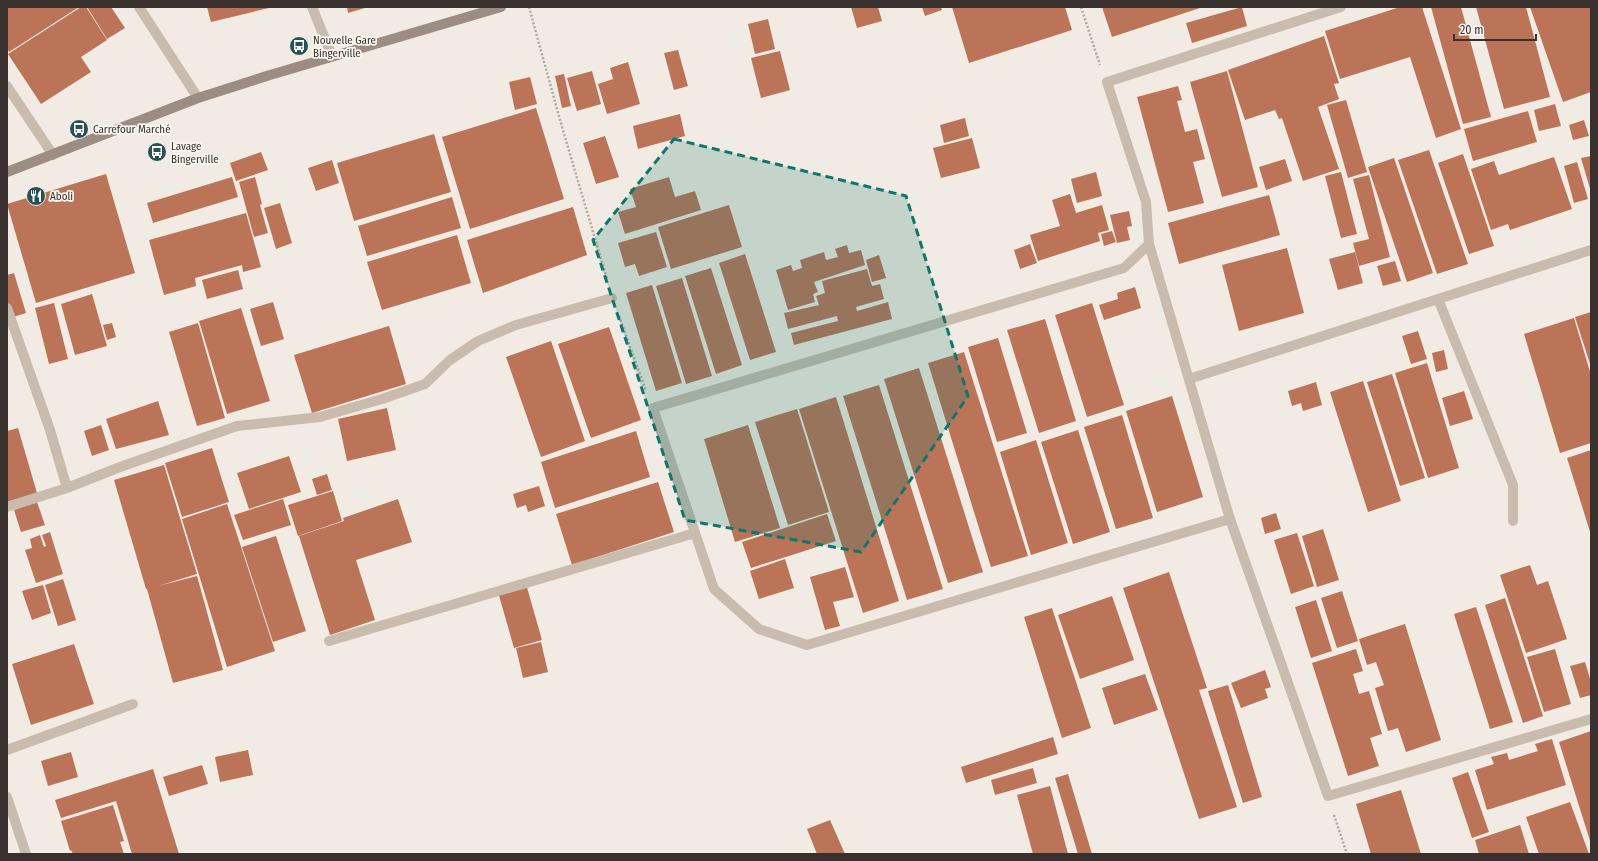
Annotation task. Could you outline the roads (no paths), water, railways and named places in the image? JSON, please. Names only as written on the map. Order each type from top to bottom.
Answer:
[{"type":"main road","points":[[7,172],[198,98],[332,56],[501,7]]},
{"type":"street","points":[[138,7],[198,98]]},
{"type":"street","points":[[312,7],[332,56]]},
{"type":"street","points":[[1341,7],[1107,82],[1146,202],[1149,244],[1230,519],[1328,796],[1591,719]]},
{"type":"street","points":[[7,86],[53,155]]},
{"type":"street","points":[[1149,244],[1124,268],[652,408],[714,589],[759,629],[807,646],[1230,519]]},
{"type":"street","points":[[1189,379],[1591,250]]},
{"type":"street","points":[[7,507],[67,488],[120,467],[237,426],[320,416],[382,399],[425,384],[450,360],[478,341],[516,325],[612,298]]},
{"type":"street","points":[[1438,299],[1513,485],[1513,521]]},
{"type":"street","points":[[7,308],[50,430],[67,488]]},
{"type":"street","points":[[329,641],[695,533]]},
{"type":"street","points":[[7,750],[133,704]]},
{"type":"street","points":[[7,797],[26,854]]},
{"type":"place","name":"Nouvelle Gare Bingerville","points":[[299,46]]},
{"type":"place","name":"Carrefour Marché","points":[[79,129]]},
{"type":"place","name":"Lavage Bingerville","points":[[157,152]]},
{"type":"place","name":"Aboli","points":[[36,196]]}]
